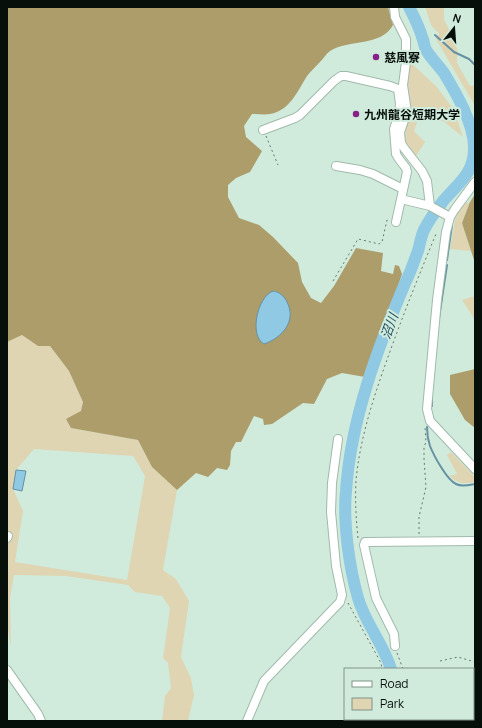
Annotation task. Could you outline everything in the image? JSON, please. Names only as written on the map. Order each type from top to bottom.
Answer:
[{"type":"street","points":[[394,7],[398,23],[406,39],[404,85],[407,112],[400,132],[404,148],[425,176],[430,206]]},
{"type":"street","points":[[263,130],[300,115],[340,76],[346,76],[396,88],[398,90],[400,104],[399,114],[394,129],[396,154],[406,168],[407,172],[396,222]]},
{"type":"street","points":[[336,166],[373,174],[403,189]]},
{"type":"street","points":[[475,182],[448,216],[427,396],[427,408],[430,421],[475,469]]},
{"type":"street","points":[[401,199],[430,206],[448,216]]},
{"type":"street","points":[[247,721],[264,680],[340,602],[342,595],[336,566],[331,512],[332,483],[338,439]]},
{"type":"street","points":[[395,646],[394,634],[374,592],[364,545],[367,541],[475,541]]},
{"type":"street","points":[[7,670],[38,714],[41,721]]},
{"type":"path","points":[[263,130],[278,165]]},
{"type":"path","points":[[333,281],[358,240],[379,244],[382,242],[387,220],[396,222]]},
{"type":"path","points":[[358,539],[356,480],[363,440],[373,398],[408,301],[436,234]]},
{"type":"path","points":[[418,541],[420,516],[426,488],[424,459],[424,447],[426,442],[425,431],[426,424],[430,421]]},
{"type":"path","points":[[342,595],[377,656],[382,668]]},
{"type":"path","points":[[395,646],[403,668]]},
{"type":"path","points":[[440,662],[458,657],[475,662]]},
{"type":"green space","points":[[425,7],[444,7],[444,19],[457,46],[457,63],[470,86],[475,85],[475,106],[436,39],[439,34],[431,25]]},
{"type":"green space","points":[[410,62],[436,86],[454,110],[463,137],[443,121],[419,117],[414,131],[425,142],[416,156],[405,141],[406,122],[411,106],[407,81]]},
{"type":"green space","points":[[470,202],[462,223],[471,251],[450,249],[455,220],[463,204]]},
{"type":"green space","points":[[475,296],[475,320],[462,300]]},
{"type":"green space","points":[[22,335],[38,346],[50,346],[69,371],[83,402],[81,411],[71,428],[138,440],[152,467],[177,490],[163,570],[176,579],[189,601],[181,657],[191,678],[194,695],[188,721],[162,721],[165,696],[171,688],[168,663],[163,658],[170,608],[162,596],[135,592],[128,585],[66,576],[14,575],[10,599],[11,647],[7,623],[7,342]],"holes":[[[34,449],[133,456],[145,476],[127,580],[15,562],[23,511],[13,489],[16,470]]]},
{"type":"green space","points":[[451,452],[475,477],[475,482],[461,483],[455,481],[449,476],[457,474],[447,455]]},
{"type":"shaded area","points":[[7,7],[388,7],[393,25],[388,32],[373,40],[338,47],[330,51],[307,76],[293,99],[283,109],[270,114],[252,114],[244,126],[246,137],[262,151],[250,172],[236,178],[228,185],[228,197],[239,218],[259,225],[273,237],[298,263],[302,282],[311,298],[321,303],[334,286],[356,248],[383,253],[381,271],[393,274],[395,265],[399,266],[402,274],[395,299],[365,377],[342,373],[327,379],[314,404],[303,403],[272,424],[264,425],[263,419],[254,416],[241,442],[236,442],[231,451],[230,465],[227,470],[217,468],[208,477],[196,473],[177,490],[152,467],[138,440],[71,428],[66,419],[81,411],[83,402],[69,371],[50,346],[38,346],[22,335],[7,342]]},
{"type":"shaded area","points":[[475,194],[475,263],[462,223],[470,202]]},
{"type":"shaded area","points":[[475,369],[475,428],[465,420],[450,394],[450,375]]},
{"type":"water","points":[[273,291],[280,293],[285,298],[290,309],[289,322],[277,338],[264,344],[259,340],[257,333],[257,317],[259,308],[263,301],[267,295]]},
{"type":"water","points":[[16,470],[26,471],[22,491],[13,489]]},
{"type":"waterway","name":"沼川","points":[[391,668],[361,607],[352,572],[345,517],[349,464],[367,383],[411,270],[423,232],[428,222],[444,200],[464,178],[471,165],[474,149],[471,130],[464,110],[444,73],[426,50],[419,29],[409,7]]},
{"type":"waterway","points":[[435,35],[454,52],[469,59],[475,65]]},
{"type":"waterway","points":[[447,260],[452,225]]},
{"type":"waterway","points":[[439,318],[447,265]]},
{"type":"waterway","points":[[432,399],[432,406]]},
{"type":"waterway","points":[[427,427],[430,446],[445,473],[452,482],[458,485],[466,486],[475,484]]},
{"type":"place","name":"慈風寮","points":[[376,57]]},
{"type":"place","name":"九州龍谷短期大学","points":[[356,114]]}]
